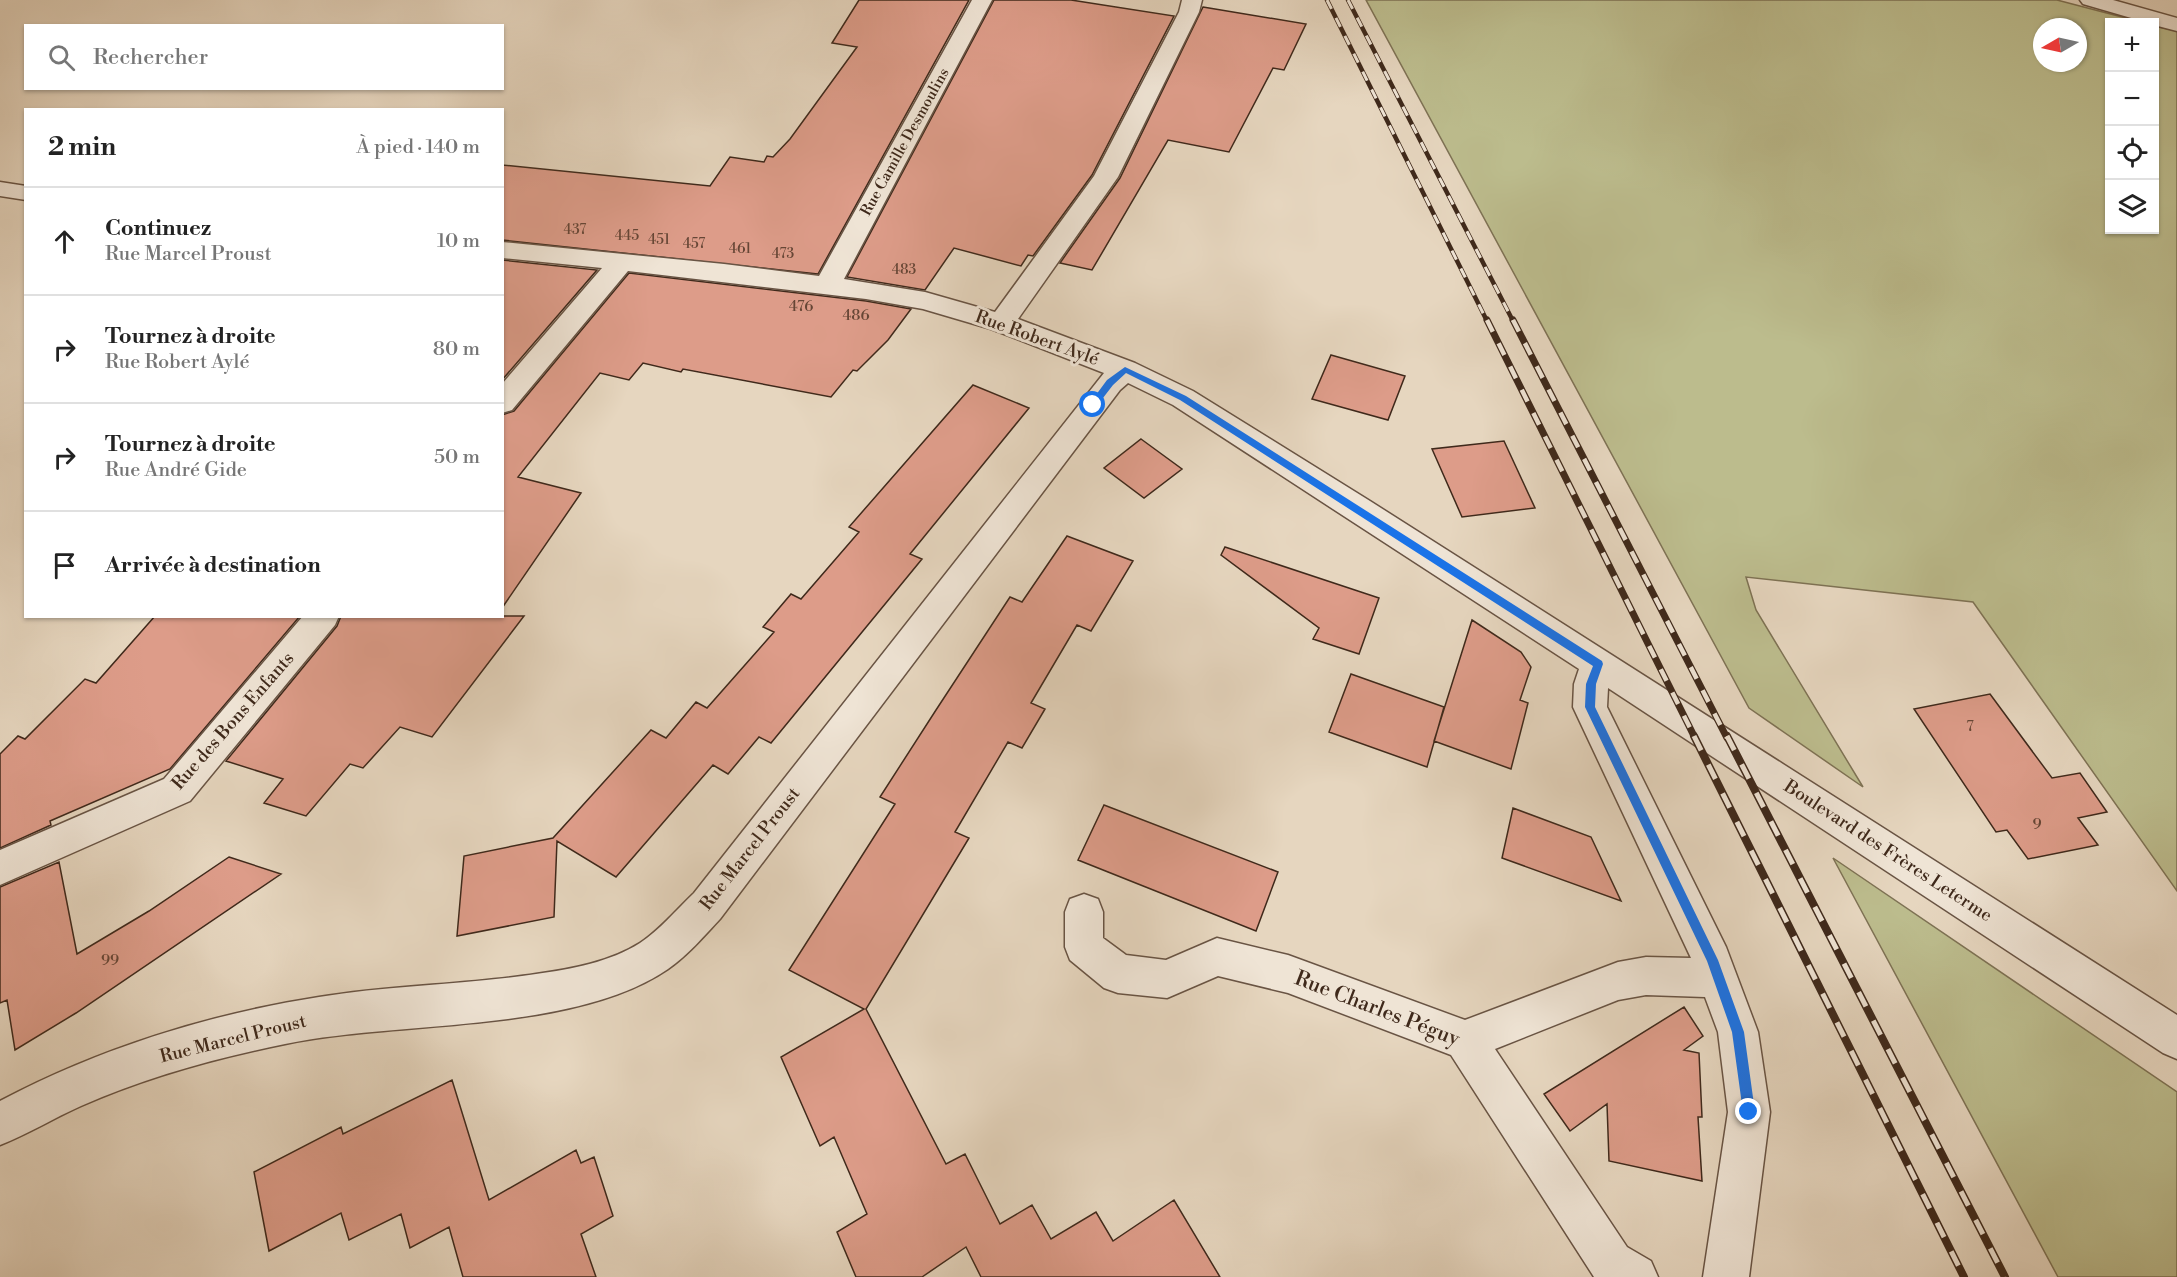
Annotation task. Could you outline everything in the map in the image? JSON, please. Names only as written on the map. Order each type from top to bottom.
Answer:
[{"type":"street","name":"Rue Camille Desmoulins","points":[[827,285],[982,0]]},
{"type":"street","points":[[1001,322],[1106,177],[1189,12],[1192,0]]},
{"type":"street","points":[[2090,0],[2177,25]]},
{"type":"street","points":[[0,189],[24,193]]},
{"type":"street","name":"Rue Robert Aylé","points":[[504,250],[724,272],[827,285],[925,301],[1001,322],[1125,370],[1183,398],[1598,664]]},
{"type":"street","points":[[504,401],[620,263]]},
{"type":"street","name":"Rue Marcel Proust","points":[[0,1124],[77,1086],[178,1051],[287,1022],[516,998],[612,978],[655,955],[707,906],[1110,382],[1125,370]]},
{"type":"street","name":"Rue des Bons Enfants","points":[[0,868],[177,790],[321,618]]},
{"type":"street","points":[[1598,664],[1591,684],[1590,707],[1606,745],[1662,854],[1718,978],[1738,1032],[1749,1112],[1726,1277]]},
{"type":"street","name":"Boulevard des Frères Leterme","points":[[1598,664],[2177,1039]]},
{"type":"street","name":"Rue Charles Péguy","points":[[1084,912],[1084,947],[1118,974],[1167,979],[1217,957],[1288,974],[1465,1040],[1611,1263],[1635,1277]]},
{"type":"street","points":[[1465,1040],[1618,981],[1646,975],[1718,978]]},
{"type":"green space","points":[[1366,0],[2057,0],[2126,18],[2105,18],[2105,234],[2159,234],[2159,27],[2177,31],[2177,891],[1973,602],[1746,577],[1756,610],[1863,787],[1749,708]]},
{"type":"green space","points":[[1833,858],[2177,1092],[2177,1277],[2058,1277]]},
{"type":"building","points":[[859,0],[969,0],[818,274],[504,240],[504,165],[710,186],[730,157],[764,162],[767,156],[773,157],[790,139],[857,47],[832,43]]},
{"type":"building","points":[[994,0],[1071,0],[1174,16],[1092,175],[1033,256],[1028,255],[1021,266],[954,248],[925,290],[847,277]]},
{"type":"building","points":[[1203,7],[1306,24],[1284,70],[1273,68],[1229,152],[1168,140],[1092,270],[1060,263],[1120,178]]},
{"type":"building","points":[[504,260],[597,270],[504,378]]},
{"type":"building","points":[[629,273],[866,301],[911,309],[888,340],[857,371],[853,370],[831,397],[683,369],[681,372],[643,363],[629,380],[600,373],[518,477],[581,493],[504,605],[504,414],[514,411]]},
{"type":"building","points":[[1331,355],[1405,376],[1388,420],[1312,399]]},
{"type":"building","points":[[973,385],[1029,408],[910,554],[922,559],[771,743],[759,737],[728,774],[713,765],[616,877],[557,841],[554,917],[457,936],[464,856],[553,838],[651,730],[666,738],[696,702],[707,708],[774,632],[763,627],[791,594],[801,599],[859,532],[849,527]]},
{"type":"building","points":[[1141,439],[1182,469],[1144,498],[1104,468]]},
{"type":"building","points":[[1504,441],[1535,508],[1462,517],[1432,449]]},
{"type":"building","points":[[1067,536],[1133,561],[1091,631],[1077,625],[1031,703],[1045,709],[1022,748],[1008,742],[955,832],[969,838],[866,1009],[946,1164],[965,1154],[1000,1224],[1032,1205],[1051,1239],[1096,1212],[1113,1241],[1174,1200],[1220,1277],[981,1277],[966,1247],[922,1277],[856,1277],[837,1232],[867,1214],[834,1137],[820,1146],[781,1057],[864,1009],[789,970],[895,804],[880,797],[1010,597],[1022,602]]},
{"type":"building","points":[[1225,547],[1379,598],[1359,654],[1313,639],[1319,628],[1221,555]]},
{"type":"building","points":[[524,616],[432,737],[400,727],[363,768],[350,764],[306,816],[264,803],[283,779],[226,761],[337,626],[340,618]]},
{"type":"building","points":[[153,618],[298,618],[170,769],[50,821],[51,825],[0,848],[0,754],[18,736],[25,739],[85,679],[96,683]]},
{"type":"building","points":[[1472,620],[1521,652],[1531,667],[1520,700],[1528,703],[1511,769],[1434,741]]},
{"type":"building","points":[[1351,674],[1444,707],[1427,767],[1329,732]]},
{"type":"building","points":[[1990,694],[2052,778],[2080,773],[2107,812],[2078,818],[2098,845],[2028,859],[2007,830],[1996,832],[1914,709]]},
{"type":"building","points":[[1104,805],[1278,872],[1256,931],[1078,860]]},
{"type":"building","points":[[1513,808],[1591,837],[1621,901],[1502,858]]},
{"type":"building","points":[[229,857],[281,874],[76,1013],[15,1050],[7,1000],[0,1003],[0,887],[59,862],[77,954],[149,911]]},
{"type":"building","points":[[1684,1007],[1703,1036],[1684,1050],[1699,1053],[1702,1117],[1698,1117],[1702,1181],[1609,1161],[1607,1104],[1570,1131],[1544,1094]]},
{"type":"building","points":[[452,1080],[489,1200],[576,1150],[581,1163],[594,1157],[613,1216],[581,1234],[596,1277],[463,1277],[449,1227],[410,1248],[401,1214],[349,1240],[341,1213],[269,1251],[254,1172],[341,1127],[343,1134]]},
{"type":"railway","points":[[1327,0],[1487,321]]},
{"type":"railway","points":[[1348,0],[1513,321]]},
{"type":"railway","points":[[1487,320],[1695,738]]},
{"type":"railway","points":[[1513,320],[1727,738]]},
{"type":"railway","points":[[1694,736],[1964,1277]]},
{"type":"railway","points":[[1727,736],[2005,1277]]},
{"type":"route","points":[[1093,405],[1110,382],[1125,370],[1183,398],[1598,664],[1591,684],[1590,707],[1606,745],[1662,854],[1712,960],[1738,1032],[1749,1112]]}]
